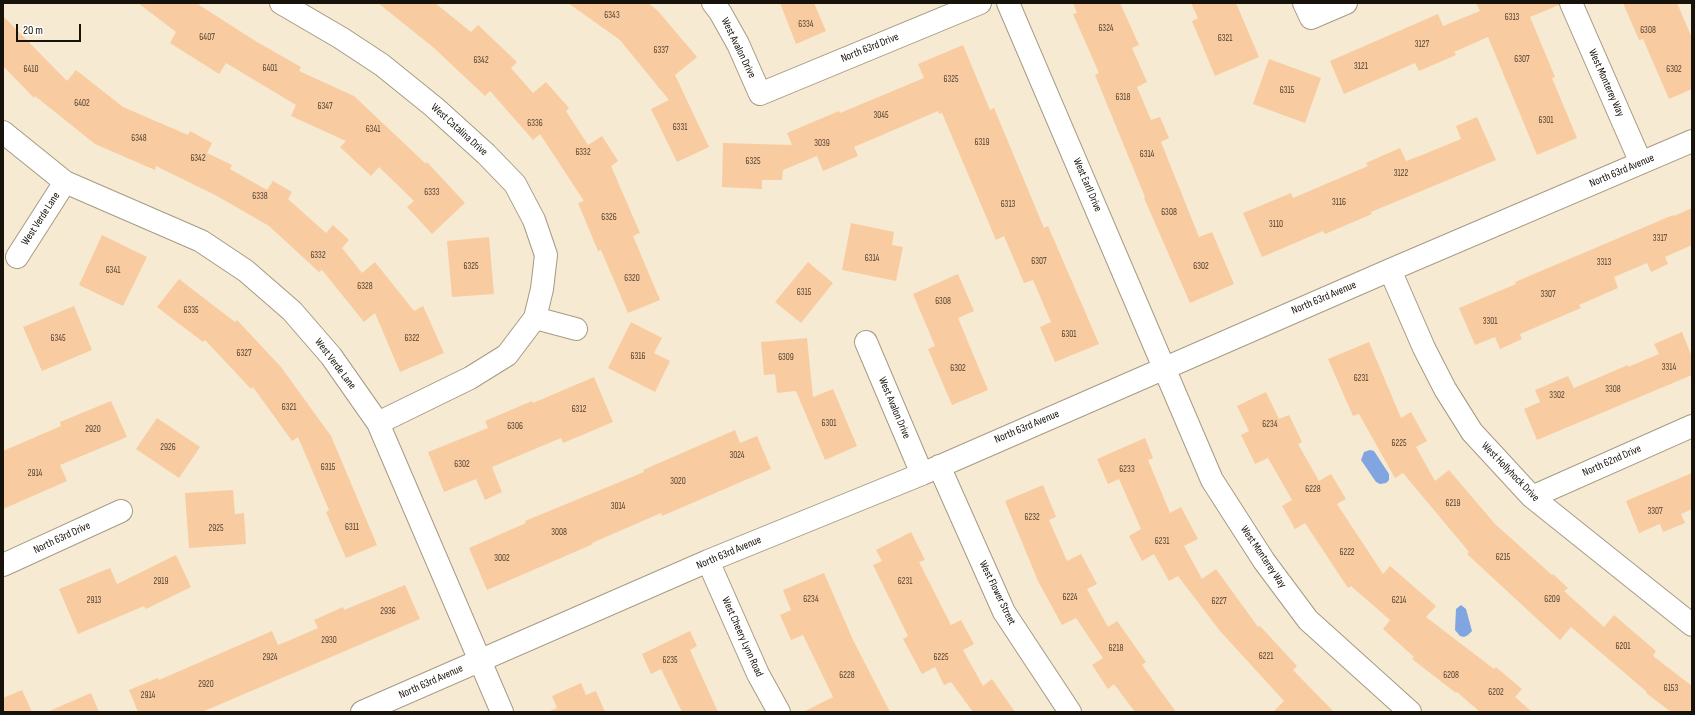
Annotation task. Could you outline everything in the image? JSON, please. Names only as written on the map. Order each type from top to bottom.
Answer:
[{"type":"street","name":"West Catalina Drive","points":[[281,3],[341,38],[382,66],[434,107],[486,154],[515,184],[534,220],[546,256],[542,290],[535,318],[507,355],[470,378],[378,423]]},
{"type":"street","name":"West Avalon Drive","points":[[713,3],[720,12],[738,44],[760,94]]},
{"type":"street","name":"North 63rd Drive","points":[[760,94],[980,3]]},
{"type":"street","name":"West Earll Drive","points":[[1008,3],[1165,368]]},
{"type":"street","points":[[1307,10],[1346,3]]},
{"type":"street","name":"West Monterey Way","points":[[1571,3],[1642,163]]},
{"type":"street","name":"West Verde Lane","points":[[3,132],[65,182],[201,241],[246,271],[292,312],[332,356],[378,423],[479,661]]},
{"type":"street","name":"North 63rd Avenue","points":[[362,712],[708,562],[930,470],[1390,270],[1692,141]]},
{"type":"street","name":"West Verde Lane","points":[[17,257],[65,182]]},
{"type":"street","name":"West Hollyhock Drive","points":[[1390,270],[1424,348],[1444,388],[1472,432],[1532,497],[1692,625]]},
{"type":"street","points":[[535,318],[576,329]]},
{"type":"street","name":"West Avalon Drive","points":[[866,342],[930,470]]},
{"type":"street","name":"West Monterey Way","points":[[1165,368],[1212,480],[1264,561],[1308,620],[1410,712]]},
{"type":"street","name":"North 62nd Drive","points":[[1532,497],[1692,426]]},
{"type":"street","name":"West Flower Street","points":[[930,470],[1004,612],[1070,712]]},
{"type":"street","name":"North 63rd Drive","points":[[3,565],[121,511]]},
{"type":"street","name":"West Cheery Lynn Road","points":[[708,562],[758,674],[780,712]]},
{"type":"street","points":[[479,661],[502,712]]},
{"type":"water","points":[[1370,450],[1374,451],[1389,474],[1389,480],[1386,483],[1380,484],[1376,482],[1361,460],[1364,452]]},
{"type":"water","points":[[1461,605],[1466,609],[1472,631],[1464,637],[1460,636],[1455,630],[1456,609]]},
{"type":"building","points":[[138,3],[196,3],[257,42],[301,67],[299,71],[354,96],[426,164],[427,162],[465,203],[432,234],[407,207],[414,201],[379,167],[371,176],[340,147],[346,141],[291,116],[296,105],[226,63],[219,74],[170,43],[176,32]]},
{"type":"building","points":[[378,3],[435,3],[471,32],[478,25],[517,62],[511,68],[533,93],[546,82],[569,108],[566,111],[588,145],[602,136],[618,161],[611,166],[640,233],[633,236],[660,300],[628,313],[601,250],[598,251],[578,203],[584,201],[540,134],[533,140],[490,91],[485,96],[434,48]]},
{"type":"building","points":[[568,3],[648,3],[658,11],[697,57],[675,75],[709,147],[677,162],[651,109],[669,100],[620,40]]},
{"type":"building","points":[[780,3],[814,3],[826,31],[796,44]]},
{"type":"building","points":[[1073,3],[1120,3],[1139,45],[1132,48],[1147,82],[1137,87],[1151,120],[1160,117],[1169,138],[1161,142],[1199,237],[1212,232],[1234,284],[1190,303],[1144,198],[1145,197],[1095,75],[1099,73],[1073,14],[1077,13]]},
{"type":"building","points":[[1191,3],[1236,3],[1259,57],[1215,76],[1192,21],[1198,18]]},
{"type":"building","points":[[1476,3],[1559,3],[1559,5],[1530,17],[1555,77],[1552,78],[1577,138],[1537,155],[1488,37],[1454,52],[1456,55],[1419,71],[1415,63],[1344,94],[1330,61],[1438,14],[1443,26],[1480,11]]},
{"type":"building","points":[[1623,3],[1677,3],[1692,38],[1692,89],[1669,99],[1643,39],[1639,40]]},
{"type":"building","points":[[3,16],[67,81],[76,70],[123,107],[188,135],[190,131],[212,143],[207,153],[232,165],[230,169],[267,190],[273,181],[292,192],[288,199],[326,233],[333,225],[349,240],[342,248],[362,273],[375,262],[414,311],[423,306],[444,353],[400,372],[375,313],[364,322],[322,270],[319,272],[269,226],[217,196],[156,166],[155,170],[95,144],[35,96],[34,98],[3,66]]},
{"type":"building","points":[[963,45],[990,110],[994,108],[1044,228],[1048,226],[1099,344],[1055,362],[1040,327],[1051,322],[1033,280],[1024,283],[1004,236],[996,240],[942,113],[939,114],[938,111],[854,147],[858,156],[823,171],[817,156],[783,170],[782,180],[762,180],[762,189],[722,187],[723,143],[792,145],[787,133],[924,78],[918,64]]},
{"type":"building","points":[[1269,59],[1321,78],[1305,123],[1253,104]]},
{"type":"building","points":[[1477,117],[1496,160],[1371,212],[1372,214],[1325,234],[1323,231],[1262,257],[1243,213],[1291,193],[1293,198],[1368,166],[1366,163],[1400,148],[1406,161],[1461,139],[1456,126]]},
{"type":"building","points":[[1692,208],[1692,245],[1665,257],[1668,264],[1651,272],[1647,263],[1614,277],[1618,288],[1579,305],[1581,308],[1520,334],[1522,339],[1500,349],[1495,337],[1475,345],[1459,308],[1516,284],[1515,282]]},
{"type":"building","points":[[851,223],[894,232],[892,245],[903,247],[896,281],[842,270]]},
{"type":"building","points":[[102,235],[147,257],[123,306],[79,285]]},
{"type":"building","points":[[489,237],[494,294],[452,297],[447,241]]},
{"type":"building","points":[[808,262],[833,283],[801,323],[775,302]]},
{"type":"building","points":[[958,274],[974,311],[958,318],[988,390],[952,405],[928,349],[935,346],[913,294]]},
{"type":"building","points":[[179,279],[235,322],[237,320],[281,367],[331,436],[377,545],[346,558],[326,512],[329,510],[298,437],[292,441],[253,387],[251,389],[205,340],[203,342],[157,307]]},
{"type":"building","points":[[74,306],[92,350],[42,371],[23,327]]},
{"type":"building","points":[[631,322],[662,338],[654,353],[670,361],[655,392],[608,368]]},
{"type":"building","points":[[1682,332],[1692,357],[1692,375],[1537,440],[1524,409],[1540,402],[1535,390],[1568,376],[1574,388],[1628,365],[1628,367],[1659,354],[1654,344]]},
{"type":"building","points":[[807,338],[813,397],[833,389],[857,446],[825,460],[796,391],[777,393],[775,374],[764,375],[761,342]]},
{"type":"building","points":[[1369,342],[1401,418],[1411,412],[1427,441],[1416,447],[1435,481],[1449,470],[1495,524],[1568,588],[1564,591],[1604,627],[1614,615],[1656,651],[1653,656],[1692,686],[1692,712],[1671,712],[1646,693],[1647,692],[1571,627],[1560,640],[1467,554],[1469,552],[1403,473],[1395,478],[1359,414],[1353,416],[1328,359]]},
{"type":"building","points":[[594,377],[613,422],[563,443],[561,438],[492,467],[502,492],[485,500],[476,479],[444,492],[428,452],[488,428],[485,421],[532,401],[533,403]]},
{"type":"building","points":[[1266,392],[1279,419],[1289,415],[1302,442],[1298,444],[1319,481],[1331,474],[1346,499],[1337,504],[1383,574],[1390,566],[1436,606],[1426,617],[1494,669],[1496,667],[1522,689],[1515,697],[1532,712],[1480,712],[1457,692],[1456,693],[1412,659],[1414,657],[1383,629],[1390,620],[1351,586],[1348,588],[1305,523],[1295,529],[1282,506],[1292,500],[1268,458],[1255,464],[1241,435],[1249,431],[1237,406]]},
{"type":"building","points":[[111,401],[127,437],[60,465],[67,481],[3,509],[3,451],[61,426],[60,422]]},
{"type":"building","points":[[157,418],[200,447],[179,478],[136,449]]},
{"type":"building","points":[[735,430],[740,443],[757,436],[771,469],[662,516],[661,513],[487,590],[469,548],[526,523],[525,521],[644,472],[643,470]]},
{"type":"building","points":[[1145,438],[1153,458],[1148,460],[1170,513],[1181,507],[1198,539],[1184,546],[1202,579],[1216,569],[1258,627],[1260,626],[1297,666],[1293,670],[1334,712],[1273,712],[1284,701],[1220,631],[1178,576],[1169,581],[1154,554],[1142,561],[1129,536],[1141,529],[1119,479],[1108,484],[1097,459]]},
{"type":"building","points":[[1692,473],[1692,509],[1681,514],[1685,523],[1663,532],[1660,524],[1639,533],[1626,501]]},
{"type":"building","points":[[1043,485],[1056,517],[1049,520],[1067,561],[1081,554],[1097,584],[1087,589],[1108,627],[1117,621],[1146,662],[1142,665],[1176,712],[1135,712],[1114,684],[1108,689],[1092,665],[1103,658],[1076,618],[1062,625],[1038,581],[1005,501]]},
{"type":"building","points":[[233,490],[235,514],[244,513],[246,544],[189,548],[185,493]]},
{"type":"building","points":[[911,532],[925,560],[919,562],[951,625],[961,620],[974,644],[963,650],[983,686],[992,679],[1015,712],[973,712],[951,682],[944,685],[935,667],[922,674],[903,639],[908,636],[873,565],[882,561],[876,550]]},
{"type":"building","points":[[176,555],[191,587],[146,609],[144,606],[78,634],[59,589],[110,568],[117,584]]},
{"type":"building","points":[[824,573],[853,640],[890,712],[803,712],[833,697],[803,635],[791,640],[780,615],[791,610],[783,590]]},
{"type":"building","points":[[405,585],[420,619],[202,712],[138,712],[129,690],[158,678],[159,680],[272,631],[278,645],[318,628],[314,620],[343,607],[344,610]]},
{"type":"building","points":[[690,631],[697,646],[690,650],[718,712],[682,712],[661,669],[651,674],[642,654]]},
{"type":"building","points":[[581,683],[586,695],[596,691],[605,712],[547,712],[557,708],[552,696]]},
{"type":"building","points":[[22,690],[32,712],[3,712],[3,698]]},
{"type":"building","points":[[91,693],[99,712],[47,712]]}]
